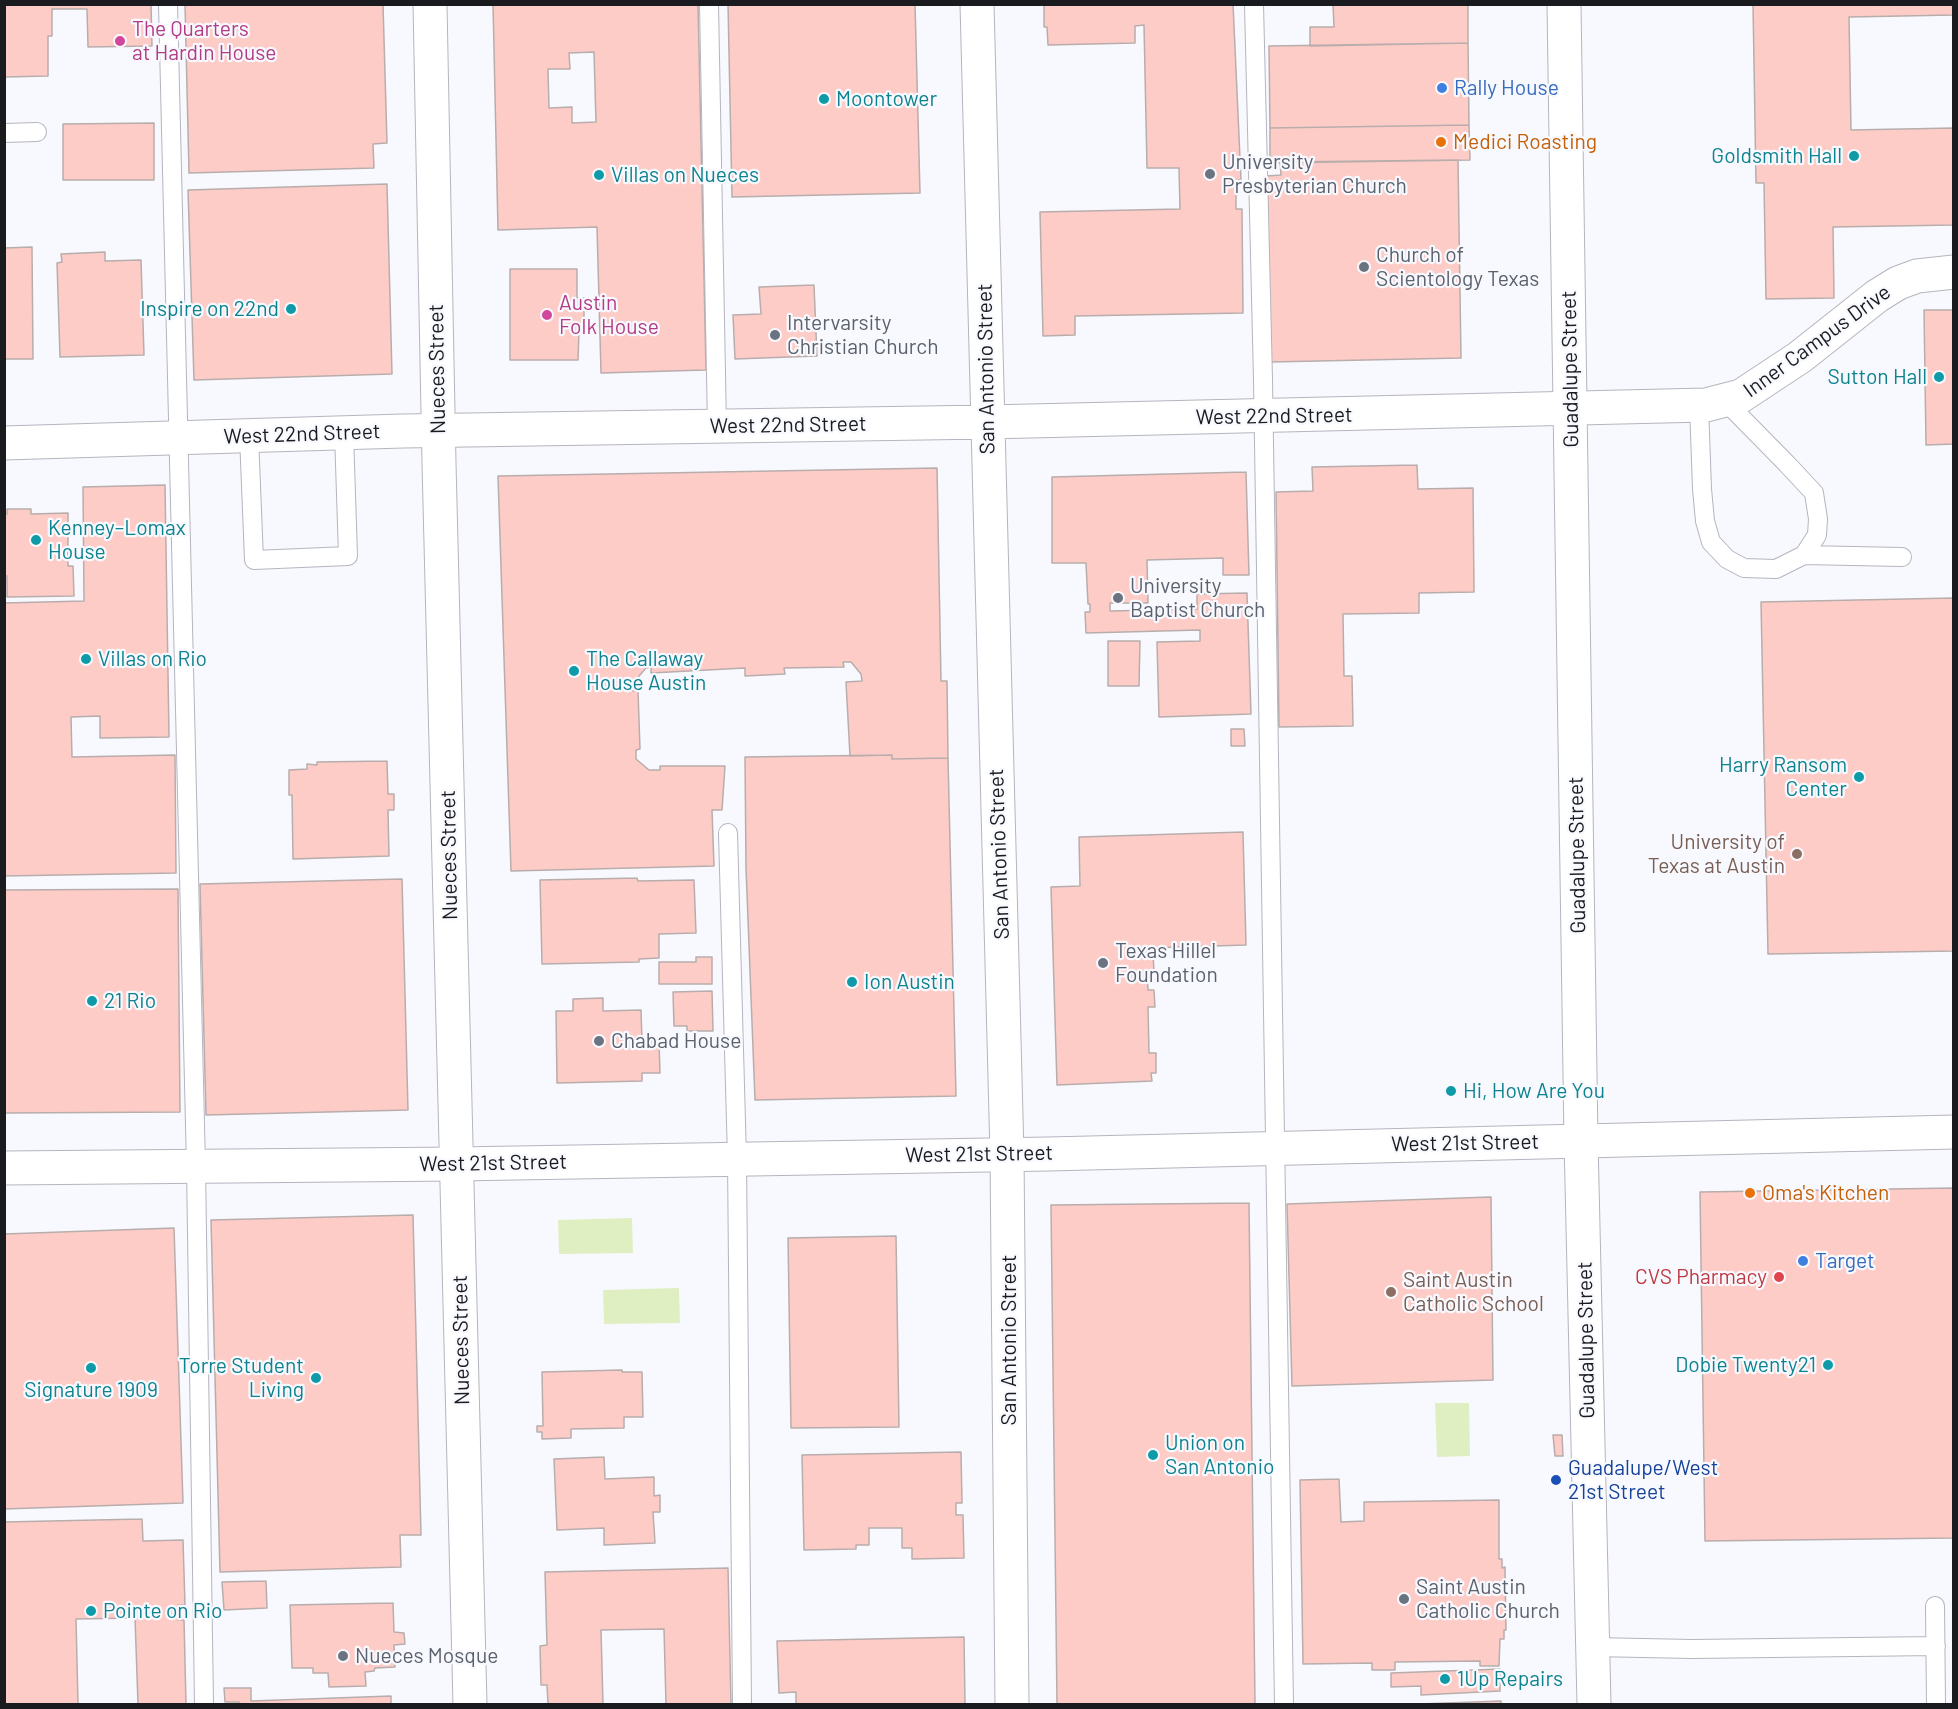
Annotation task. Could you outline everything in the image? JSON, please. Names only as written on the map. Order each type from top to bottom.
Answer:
[{"type":"street","name":"Nueces Street","points":[[430,4],[438,431],[470,1704]]},
{"type":"street","name":"San Antonio Street","points":[[977,4],[1007,1154],[1012,1704]]},
{"type":"street","name":"Guadalupe Street","points":[[1564,4],[1581,1140],[1594,1704]]},
{"type":"street","name":"Inner Campus Drive","points":[[1571,409],[1712,403],[1741,396],[1800,357],[1877,296],[1898,283],[1917,276],[1953,272]]},
{"type":"street","name":"West 22nd Street","points":[[4,443],[344,433],[1571,409]]},
{"type":"street","name":"West 21st Street","points":[[4,1168],[457,1164],[1007,1154],[1953,1132]]},
{"type":"lane","points":[[168,4],[196,1166],[204,1704]]},
{"type":"lane","points":[[709,4],[717,427]]},
{"type":"lane","points":[[1254,4],[1276,1148],[1284,1704]]},
{"type":"lane","points":[[4,133],[37,132]]},
{"type":"lane","points":[[1712,403],[1787,464],[1814,493],[1818,519],[1817,535],[1804,555]]},
{"type":"lane","points":[[1712,403],[1702,489],[1705,520],[1712,542],[1727,559],[1744,568],[1776,569],[1804,555],[1902,557]]},
{"type":"lane","points":[[249,436],[254,560],[348,556],[344,433]]},
{"type":"lane","points":[[728,833],[737,1158],[742,1704]]},
{"type":"lane","points":[[1935,1606],[1936,1704]]},
{"type":"lane","points":[[1593,1647],[1692,1649],[1936,1646]]},
{"type":"green space","points":[[632,1218],[633,1253],[559,1254],[558,1220]]},
{"type":"green space","points":[[679,1288],[680,1323],[604,1324],[603,1290]]},
{"type":"green space","points":[[1435,1403],[1469,1403],[1470,1456],[1437,1457]]},
{"type":"building","name":"The Quarters at Hardin House","points":[[4,4],[151,4],[152,46],[88,47],[87,9],[52,9],[52,36],[48,36],[48,76],[4,77]]},
{"type":"building","points":[[185,4],[383,4],[387,143],[373,144],[374,168],[189,173]]},
{"type":"building","name":"Villas on Nueces","points":[[493,4],[698,4],[706,370],[601,373],[597,227],[498,230]],"holes":[[[594,52],[596,122],[572,123],[572,107],[549,108],[548,69],[570,69],[569,53]]]},
{"type":"building","name":"Moontower","points":[[728,4],[915,4],[920,193],[732,197]]},
{"type":"building","name":"University Presbyterian Church","points":[[1044,4],[1233,4],[1241,180],[1236,180],[1236,209],[1242,209],[1243,313],[1075,316],[1075,335],[1043,336],[1040,212],[1180,209],[1179,168],[1147,168],[1144,25],[1135,26],[1135,43],[1048,45],[1047,27],[1044,27]]},
{"type":"building","points":[[1333,4],[1468,4],[1468,43],[1310,46],[1310,27],[1334,27]]},
{"type":"building","name":"Goldsmith Hall","points":[[1753,4],[1954,4],[1954,15],[1849,17],[1851,130],[1954,128],[1954,225],[1833,227],[1834,298],[1766,299],[1764,183],[1756,183]]},
{"type":"building","points":[[1468,43],[1469,125],[1270,128],[1269,46]]},
{"type":"building","points":[[154,123],[154,180],[63,180],[63,124]]},
{"type":"building","points":[[1469,125],[1470,160],[1270,163],[1270,128]]},
{"type":"building","name":"Church of Scientology Texas","points":[[1458,160],[1461,358],[1270,362],[1267,176],[1281,175],[1280,162]]},
{"type":"building","name":"Inspire on 22nd","points":[[387,184],[392,374],[194,380],[188,190]]},
{"type":"building","points":[[32,247],[33,359],[4,359],[4,248]]},
{"type":"building","points":[[105,252],[105,261],[141,260],[144,355],[60,357],[57,263],[62,262],[61,254]]},
{"type":"building","name":"Austin Folk House","points":[[510,269],[577,269],[577,298],[584,298],[584,331],[579,331],[578,360],[510,360]]},
{"type":"building","name":"Intervarsity Christian Church","points":[[814,285],[817,356],[735,359],[733,315],[761,314],[759,287]]},
{"type":"building","name":"Sutton Hall","points":[[1924,310],[1954,310],[1954,444],[1926,445]]},
{"type":"building","points":[[1417,465],[1418,489],[1473,488],[1474,592],[1419,593],[1419,613],[1343,614],[1344,676],[1352,676],[1353,726],[1279,727],[1276,492],[1313,491],[1312,467]]},
{"type":"building","name":"The Callaway House Austin","points":[[937,468],[941,681],[947,681],[948,758],[892,759],[892,755],[850,756],[846,682],[862,681],[861,674],[851,662],[843,662],[844,667],[784,668],[785,674],[745,676],[745,668],[651,673],[651,667],[646,668],[633,683],[633,691],[638,691],[640,749],[636,750],[636,759],[649,770],[660,770],[660,766],[725,766],[722,810],[712,810],[714,866],[511,871],[498,476]]},
{"type":"building","name":"University Baptist Church","points":[[1246,472],[1249,575],[1223,575],[1223,558],[1147,560],[1148,603],[1110,603],[1110,611],[1197,609],[1197,594],[1247,593],[1251,714],[1159,717],[1157,642],[1200,641],[1200,630],[1086,633],[1085,612],[1090,612],[1090,604],[1088,604],[1086,563],[1052,563],[1052,477]]},
{"type":"building","name":"Villas on Rio","points":[[165,485],[169,737],[100,738],[100,716],[71,717],[72,757],[175,755],[176,873],[4,876],[4,603],[84,601],[83,487]]},
{"type":"building","name":"Kenney–Lomax House","points":[[7,509],[31,509],[31,514],[68,513],[68,566],[73,566],[74,596],[7,597],[7,576],[4,576],[4,514],[7,514]]},
{"type":"building","name":"Harry Ransom Center","points":[[1954,598],[1954,951],[1768,954],[1761,602]]},
{"type":"building","points":[[1108,641],[1140,641],[1139,686],[1108,686]]},
{"type":"building","points":[[1231,729],[1244,729],[1245,746],[1231,746]]},
{"type":"building","name":"Ion Austin","points":[[892,755],[892,759],[948,758],[956,1096],[755,1100],[746,868],[745,757]]},
{"type":"building","points":[[387,761],[388,794],[394,794],[394,810],[388,810],[389,856],[293,859],[292,795],[289,795],[289,770],[307,769],[307,764],[317,765],[317,762]]},
{"type":"building","name":"Texas Hillel Foundation","points":[[1243,832],[1246,945],[1147,948],[1147,954],[1153,954],[1154,971],[1147,971],[1148,990],[1154,990],[1155,1007],[1148,1007],[1149,1053],[1156,1053],[1156,1073],[1151,1073],[1152,1081],[1057,1085],[1051,887],[1080,886],[1079,837]]},
{"type":"building","points":[[637,878],[638,881],[694,880],[696,933],[659,934],[659,958],[639,959],[639,962],[542,964],[540,880]]},
{"type":"building","points":[[402,879],[408,1110],[206,1115],[200,884]]},
{"type":"building","name":"21 Rio","points":[[178,889],[180,1112],[4,1113],[4,890]]},
{"type":"building","points":[[696,957],[712,957],[712,984],[659,984],[659,962],[696,962]]},
{"type":"building","points":[[712,991],[713,1031],[687,1031],[687,1026],[674,1026],[673,992]]},
{"type":"building","name":"Chabad House","points":[[603,998],[603,1011],[641,1010],[642,1041],[659,1041],[660,1073],[642,1073],[642,1081],[557,1083],[556,1011],[573,1011],[573,999]]},
{"type":"building","name":"Dobie Twenty21","points":[[1954,1188],[1954,1538],[1705,1541],[1700,1192]]},
{"type":"building","name":"Saint Austin Catholic School","points":[[1491,1197],[1493,1380],[1292,1386],[1287,1204]]},
{"type":"building","name":"Union on San Antonio","points":[[1249,1203],[1255,1704],[1057,1704],[1051,1205]]},
{"type":"building","name":"Torre Student Living","points":[[413,1215],[421,1535],[400,1535],[401,1567],[220,1572],[211,1220]]},
{"type":"building","name":"Signature 1909","points":[[174,1228],[183,1503],[4,1509],[4,1234]]},
{"type":"building","points":[[896,1236],[899,1427],[791,1428],[788,1238]]},
{"type":"building","points":[[622,1370],[622,1372],[642,1372],[643,1417],[624,1417],[624,1428],[571,1429],[571,1438],[542,1439],[542,1432],[537,1432],[537,1426],[543,1426],[542,1372]]},
{"type":"building","points":[[1553,1435],[1562,1435],[1563,1456],[1555,1456]]},
{"type":"building","points":[[961,1452],[962,1503],[956,1503],[956,1515],[963,1515],[964,1558],[912,1559],[912,1548],[902,1548],[902,1528],[869,1528],[869,1545],[856,1545],[856,1549],[804,1550],[802,1455]]},
{"type":"building","points":[[604,1457],[605,1479],[654,1477],[654,1496],[660,1495],[660,1512],[653,1512],[655,1543],[604,1545],[604,1528],[557,1530],[554,1459]]},
{"type":"building","name":"Saint Austin Catholic Church","points":[[1339,1479],[1341,1522],[1364,1521],[1364,1502],[1499,1500],[1499,1559],[1502,1559],[1502,1568],[1505,1567],[1506,1630],[1504,1630],[1504,1639],[1500,1639],[1499,1666],[1480,1666],[1480,1661],[1395,1662],[1395,1670],[1372,1670],[1372,1663],[1303,1664],[1300,1480]]},
{"type":"building","name":"Pointe on Rio","points":[[142,1519],[143,1541],[183,1540],[185,1605],[178,1605],[178,1620],[184,1620],[186,1704],[138,1704],[135,1618],[76,1619],[78,1704],[4,1704],[4,1522]]},
{"type":"building","points":[[728,1568],[731,1704],[666,1704],[664,1629],[601,1630],[603,1704],[548,1704],[547,1685],[541,1685],[540,1646],[547,1645],[545,1572]]},
{"type":"building","points":[[266,1581],[267,1608],[224,1610],[222,1582]]},
{"type":"building","name":"Nueces Mosque","points":[[393,1603],[394,1632],[404,1633],[405,1644],[394,1645],[395,1667],[375,1668],[374,1671],[365,1672],[366,1686],[329,1687],[328,1673],[313,1673],[313,1668],[292,1668],[290,1605]]},
{"type":"building","points":[[964,1637],[965,1704],[796,1704],[796,1692],[779,1693],[777,1641]]},
{"type":"building","name":"1Up Repairs","points":[[1500,1669],[1500,1691],[1421,1695],[1421,1686],[1391,1687],[1391,1673]]},
{"type":"building","points":[[224,1688],[251,1688],[251,1701],[391,1696],[391,1704],[239,1704],[239,1702],[225,1702]]},
{"type":"building","points":[[1501,1701],[1501,1704],[1419,1704]]},
{"type":"place","name":"The Quarters at Hardin House","points":[[120,41]]},
{"type":"place","name":"Rally House","points":[[1442,88]]},
{"type":"place","name":"Moontower","points":[[824,99]]},
{"type":"place","name":"Medici Roasting","points":[[1441,142]]},
{"type":"place","name":"Goldsmith Hall","points":[[1854,156]]},
{"type":"place","name":"University Presbyterian Church","points":[[1210,174]]},
{"type":"place","name":"Villas on Nueces","points":[[599,175]]},
{"type":"place","name":"Church of Scientology Texas","points":[[1364,267]]},
{"type":"place","name":"Inspire on 22nd","points":[[291,309]]},
{"type":"place","name":"Austin Folk House","points":[[547,315]]},
{"type":"place","name":"Intervarsity Christian Church","points":[[775,335]]},
{"type":"place","name":"Sutton Hall","points":[[1939,377]]},
{"type":"place","name":"Kenney–Lomax House","points":[[36,540]]},
{"type":"place","name":"University Baptist Church","points":[[1118,598]]},
{"type":"place","name":"Villas on Rio","points":[[86,659]]},
{"type":"place","name":"The Callaway House Austin","points":[[574,671]]},
{"type":"place","name":"Harry Ransom Center","points":[[1859,777]]},
{"type":"place","name":"University of Texas at Austin","points":[[1797,854]]},
{"type":"place","name":"Texas Hillel Foundation","points":[[1103,963]]},
{"type":"place","name":"Ion Austin","points":[[852,982]]},
{"type":"place","name":"21 Rio","points":[[92,1001]]},
{"type":"place","name":"Chabad House","points":[[599,1041]]},
{"type":"place","name":"Hi, How Are You","points":[[1451,1091]]},
{"type":"place","name":"Oma's Kitchen","points":[[1750,1193]]},
{"type":"place","name":"Target","points":[[1803,1261]]},
{"type":"place","name":"CVS Pharmacy","points":[[1779,1277]]},
{"type":"place","name":"Saint Austin Catholic School","points":[[1391,1292]]},
{"type":"place","name":"Dobie Twenty21","points":[[1828,1365]]},
{"type":"place","name":"Signature 1909","points":[[91,1368]]},
{"type":"place","name":"Torre Student Living","points":[[316,1378]]},
{"type":"place","name":"Union on San Antonio","points":[[1153,1455]]},
{"type":"place","name":"Guadalupe/West 21st Street","points":[[1556,1480]]},
{"type":"place","name":"Saint Austin Catholic Church","points":[[1404,1599]]},
{"type":"place","name":"Pointe on Rio","points":[[91,1611]]},
{"type":"place","name":"Nueces Mosque","points":[[343,1656]]},
{"type":"place","name":"1Up Repairs","points":[[1445,1679]]}]
